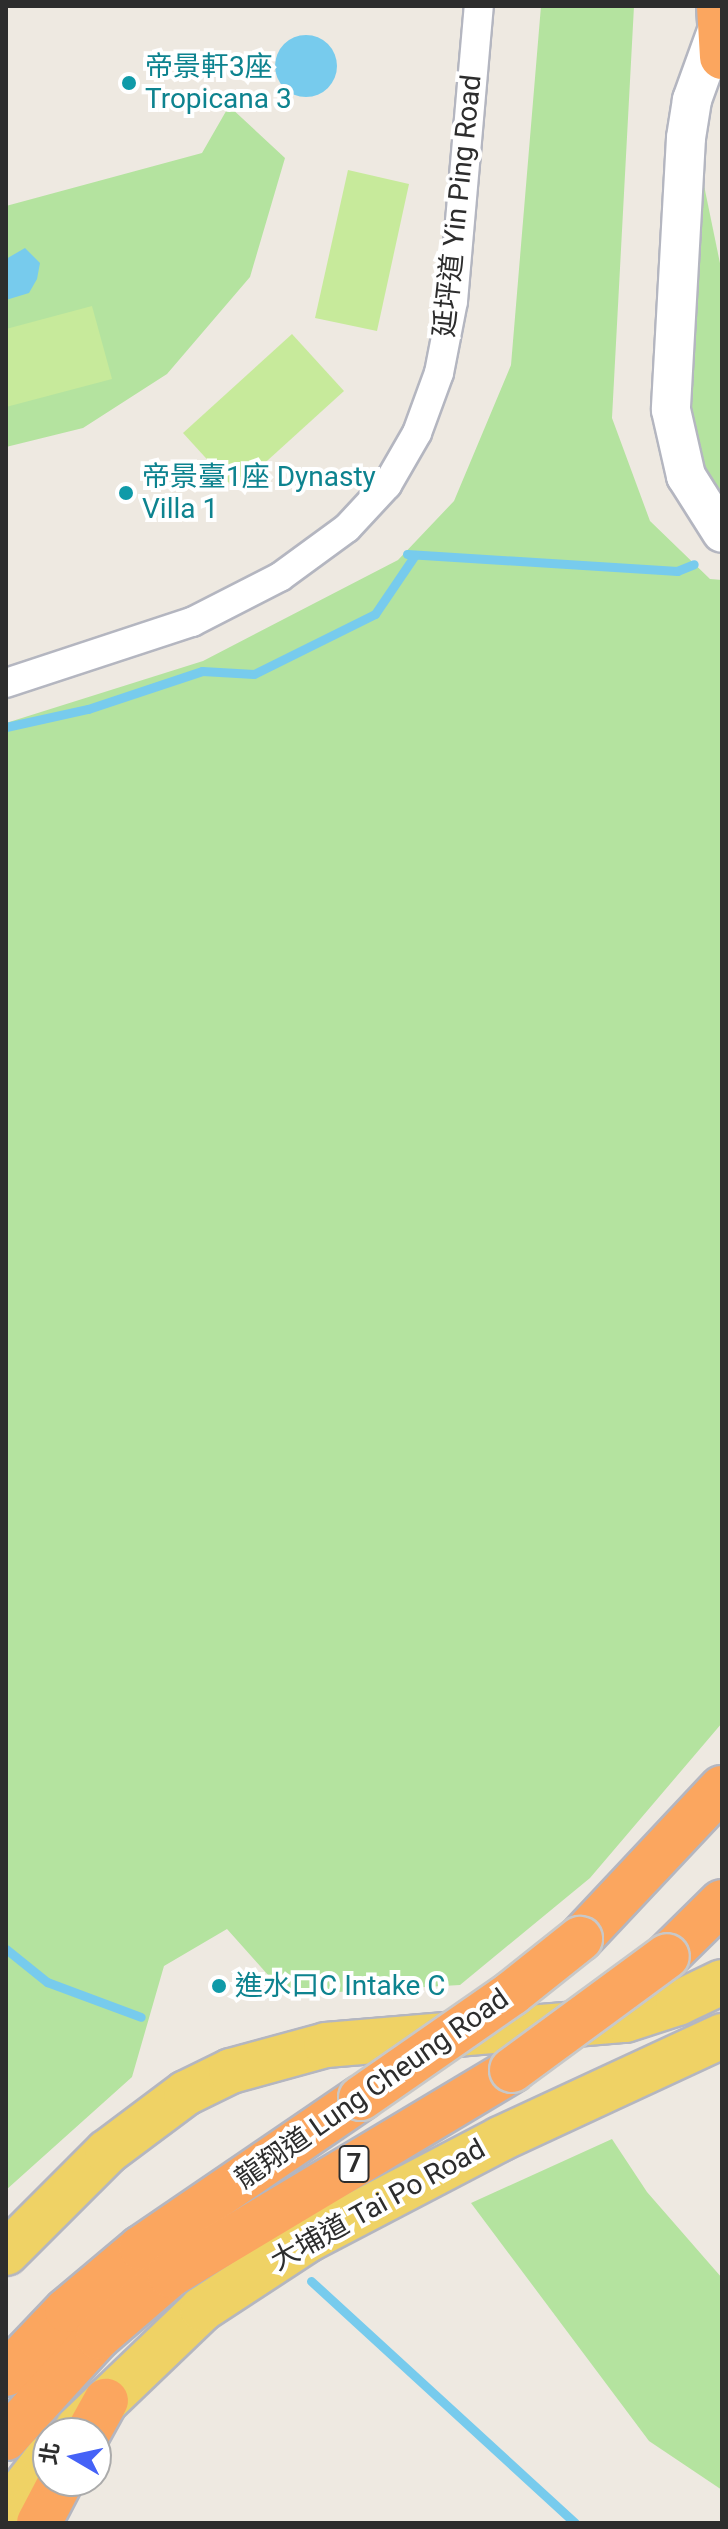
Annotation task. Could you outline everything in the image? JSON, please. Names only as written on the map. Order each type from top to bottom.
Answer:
[{"type":"highway","name":"龍翔道 Lung Cheung Road","points":[[6,2374],[67,2310],[141,2248],[361,2098],[580,1939],[722,1788]]},
{"type":"highway","name":"龍翔道 Lung Cheung Road","points":[[6,2438],[98,2337],[170,2275],[512,2070],[650,1971],[722,1902]]},
{"type":"highway","points":[[39,2523],[53,2497]]},
{"type":"main road","points":[[720,30],[692,100],[686,138],[671,410],[686,476],[722,533]]},
{"type":"main road","points":[[6,2253],[107,2152],[186,2093],[231,2071],[326,2045],[625,2020],[678,2003],[722,1982]]},
{"type":"main road","name":"大埔道 Tai Po Road","points":[[97,2417],[202,2309],[309,2239],[500,2139],[722,2036]]},
{"type":"main road","points":[[6,2511],[32,2478]]},
{"type":"street","name":"延坪道 Yin Ping Road","points":[[6,683],[192,622],[267,583],[347,528],[387,485],[417,433],[439,373],[453,301],[479,6]]},
{"type":"green space","points":[[541,6],[634,6],[612,418],[650,521],[710,579],[722,580],[722,1723],[590,1878],[460,1985],[286,1995],[227,1929],[164,1966],[132,2077],[6,2190],[6,723],[203,661],[398,560],[454,501],[511,365]]},
{"type":"green space","points":[[229,106],[285,158],[250,277],[167,374],[83,428],[6,447],[6,206],[202,153]]},
{"type":"green space","points":[[699,161],[722,273],[722,512],[687,432]]},
{"type":"green space","points":[[348,170],[409,184],[377,331],[315,318]]},
{"type":"green space","points":[[92,306],[112,379],[6,407],[6,329]]},
{"type":"green space","points":[[292,334],[344,391],[235,490],[183,433]]},
{"type":"green space","points":[[612,2139],[647,2192],[722,2278],[722,2490],[649,2441],[471,2203]]},
{"type":"water","points":[[306,35],[328,44],[337,66],[328,88],[306,97],[284,88],[275,66],[284,44]]},
{"type":"water","points":[[25,248],[40,263],[37,279],[29,293],[6,300],[6,259]]},
{"type":"waterway","points":[[407,554],[677,571],[694,564]]},
{"type":"waterway","points":[[6,727],[88,709],[202,671],[254,674],[375,614],[415,555]]},
{"type":"waterway","points":[[6,1949],[47,1982],[141,2017]]},
{"type":"waterway","points":[[311,2281],[575,2523]]},
{"type":"place","name":"帝景軒3座 Tropicana 3","points":[[129,83]]},
{"type":"place","name":"帝景臺1座 Dynasty Villa 1","points":[[126,493]]},
{"type":"place","name":"進水口C Intake C","points":[[219,1986]]}]
